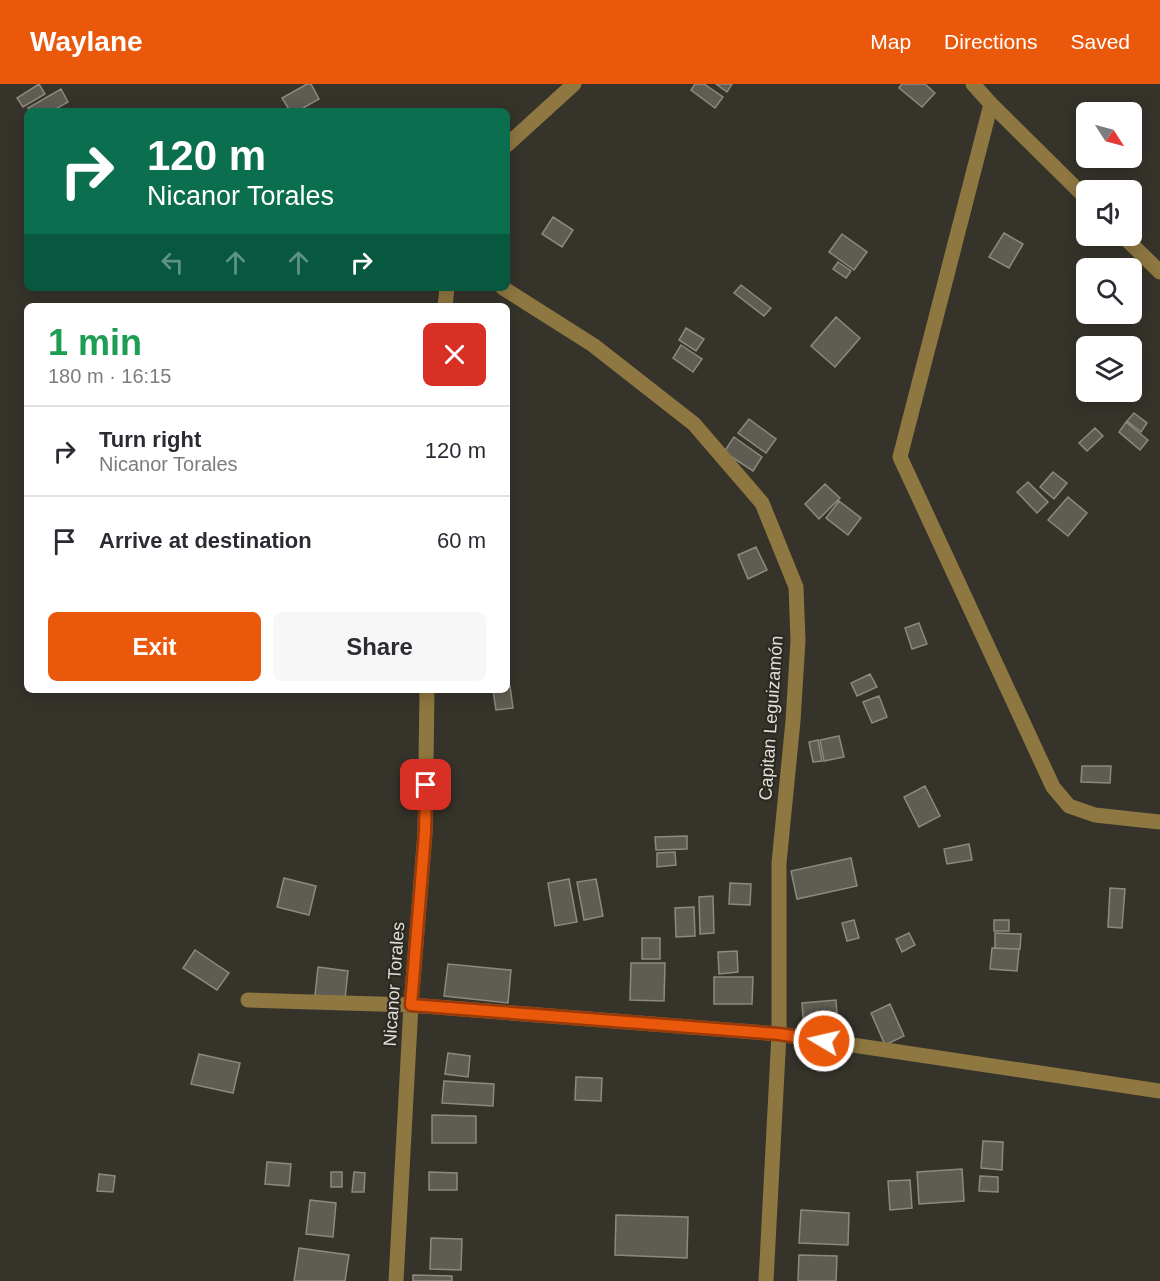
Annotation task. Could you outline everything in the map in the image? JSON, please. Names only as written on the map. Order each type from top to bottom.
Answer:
[{"type":"street","points":[[510,142],[574,84]]},
{"type":"street","points":[[973,84],[1076,188]]},
{"type":"street","points":[[991,104],[900,457],[1053,787],[1069,806],[1095,815],[1160,822]]},
{"type":"street","points":[[1133,246],[1160,272]]},
{"type":"street","name":"Capitan Leguizamón","points":[[508,291],[593,345],[694,424],[762,503],[796,587],[798,639],[793,721],[779,863],[779,1034],[766,1281]]},
{"type":"street","name":"Nicanor Torales","points":[[396,1281],[411,1005],[425,833],[427,693]]},
{"type":"street","points":[[248,1000],[411,1005],[779,1034],[1160,1090]]},
{"type":"building","points":[[39,84],[45,94],[23,107],[17,98]]},
{"type":"building","points":[[311,84],[319,99],[303,108],[288,108],[282,98]]},
{"type":"building","points":[[695,84],[704,84],[723,97],[715,108],[691,90]]},
{"type":"building","points":[[716,84],[732,84],[727,92]]},
{"type":"building","points":[[902,84],[925,84],[935,93],[922,107],[899,88]]},
{"type":"building","points":[[61,89],[68,102],[57,108],[28,108]]},
{"type":"building","points":[[553,217],[573,230],[562,247],[542,234]]},
{"type":"building","points":[[1004,233],[1023,244],[1009,268],[989,257]]},
{"type":"building","points":[[842,234],[867,252],[854,270],[829,252]]},
{"type":"building","points":[[838,262],[851,271],[846,278],[833,269]]},
{"type":"building","points":[[741,285],[771,308],[764,316],[734,293]]},
{"type":"building","points":[[836,317],[860,338],[835,367],[811,346]]},
{"type":"building","points":[[686,328],[704,339],[696,351],[679,340]]},
{"type":"building","points":[[681,345],[702,359],[693,372],[673,358]]},
{"type":"building","points":[[1134,413],[1147,423],[1141,432],[1127,421]]},
{"type":"building","points":[[749,419],[776,439],[766,453],[738,433]]},
{"type":"building","points":[[1126,422],[1148,440],[1140,450],[1119,432]]},
{"type":"building","points":[[1095,428],[1103,436],[1087,451],[1079,443]]},
{"type":"building","points":[[734,437],[762,457],[753,471],[724,452]]},
{"type":"building","points":[[1053,472],[1067,483],[1054,499],[1040,487]]},
{"type":"building","points":[[1028,482],[1048,502],[1037,513],[1017,492]]},
{"type":"building","points":[[825,484],[840,498],[819,519],[805,504]]},
{"type":"building","points":[[1068,497],[1087,513],[1068,536],[1048,520]]},
{"type":"building","points":[[839,501],[861,518],[848,535],[826,518]]},
{"type":"building","points":[[756,547],[767,570],[748,579],[738,555]]},
{"type":"building","points":[[919,623],[927,644],[912,649],[905,628]]},
{"type":"building","points":[[870,674],[877,687],[857,696],[851,683]]},
{"type":"building","points":[[510,686],[513,708],[496,710],[493,693],[510,693]]},
{"type":"building","points":[[879,696],[887,717],[872,723],[863,702]]},
{"type":"building","points":[[839,736],[844,757],[824,761],[820,740]]},
{"type":"building","points":[[818,740],[822,761],[813,762],[809,742]]},
{"type":"building","points":[[1082,766],[1111,766],[1110,783],[1081,782]]},
{"type":"building","points":[[925,786],[940,816],[919,827],[904,797]]},
{"type":"building","points":[[687,836],[687,849],[656,850],[655,837]]},
{"type":"building","points":[[969,844],[972,860],[947,864],[944,849]]},
{"type":"building","points":[[675,852],[676,865],[657,867],[657,853]]},
{"type":"building","points":[[851,858],[857,886],[797,899],[791,871]]},
{"type":"building","points":[[284,878],[316,886],[309,915],[277,907]]},
{"type":"building","points":[[569,879],[577,922],[555,926],[548,883]]},
{"type":"building","points":[[596,879],[603,916],[584,920],[577,882]]},
{"type":"building","points":[[730,883],[751,884],[750,905],[729,904]]},
{"type":"building","points":[[1110,888],[1125,889],[1122,928],[1108,927]]},
{"type":"building","points":[[713,896],[714,933],[700,934],[699,897]]},
{"type":"building","points":[[694,907],[695,936],[676,937],[675,908]]},
{"type":"building","points":[[854,920],[859,938],[847,941],[842,923]]},
{"type":"building","points":[[994,920],[1009,920],[1009,931],[994,931]]},
{"type":"building","points":[[909,933],[915,945],[902,952],[896,939]]},
{"type":"building","points":[[995,933],[1021,934],[1020,949],[995,948]]},
{"type":"building","points":[[642,938],[660,938],[660,959],[642,959]]},
{"type":"building","points":[[992,948],[1019,949],[1017,971],[990,969]]},
{"type":"building","points":[[195,950],[229,973],[217,990],[183,968]]},
{"type":"building","points":[[737,951],[738,972],[719,974],[718,952]]},
{"type":"building","points":[[631,963],[665,963],[664,1001],[630,1000]]},
{"type":"building","points":[[448,964],[511,970],[508,1003],[444,996]]},
{"type":"building","points":[[318,967],[348,971],[345,999],[315,995]]},
{"type":"building","points":[[714,977],[753,977],[752,1004],[714,1004]]},
{"type":"building","points":[[836,1000],[838,1027],[804,1030],[802,1003]]},
{"type":"building","points":[[890,1004],[904,1036],[885,1045],[871,1013]]},
{"type":"building","points":[[448,1053],[470,1056],[468,1077],[445,1074]]},
{"type":"building","points":[[199,1054],[240,1063],[233,1093],[191,1084]]},
{"type":"building","points":[[576,1077],[602,1078],[601,1101],[575,1100]]},
{"type":"building","points":[[444,1081],[494,1084],[493,1106],[442,1103]]},
{"type":"building","points":[[432,1115],[476,1116],[476,1143],[432,1143]]},
{"type":"building","points":[[983,1141],[1003,1142],[1002,1170],[981,1168]]},
{"type":"building","points":[[267,1162],[291,1164],[289,1186],[265,1184]]},
{"type":"building","points":[[962,1169],[964,1201],[919,1204],[917,1172]]},
{"type":"building","points":[[331,1172],[342,1172],[342,1187],[331,1187]]},
{"type":"building","points":[[354,1172],[365,1173],[364,1192],[352,1192]]},
{"type":"building","points":[[429,1172],[457,1173],[457,1190],[429,1190]]},
{"type":"building","points":[[99,1174],[115,1176],[113,1192],[97,1191]]},
{"type":"building","points":[[980,1176],[998,1177],[998,1192],[979,1191]]},
{"type":"building","points":[[910,1180],[912,1208],[890,1210],[888,1181]]},
{"type":"building","points":[[310,1200],[336,1203],[333,1237],[306,1234]]},
{"type":"building","points":[[801,1210],[849,1213],[848,1245],[799,1243]]},
{"type":"building","points":[[616,1215],[688,1217],[687,1258],[615,1255]]},
{"type":"building","points":[[431,1238],[462,1239],[461,1270],[430,1269]]},
{"type":"building","points":[[299,1248],[349,1255],[345,1281],[294,1281]]},
{"type":"building","points":[[799,1255],[837,1256],[836,1281],[798,1281]]},
{"type":"building","points":[[413,1275],[452,1276],[452,1281],[413,1281]]},
{"type":"route","points":[[426,785],[425,833],[411,1005],[779,1034],[824,1041]]}]
